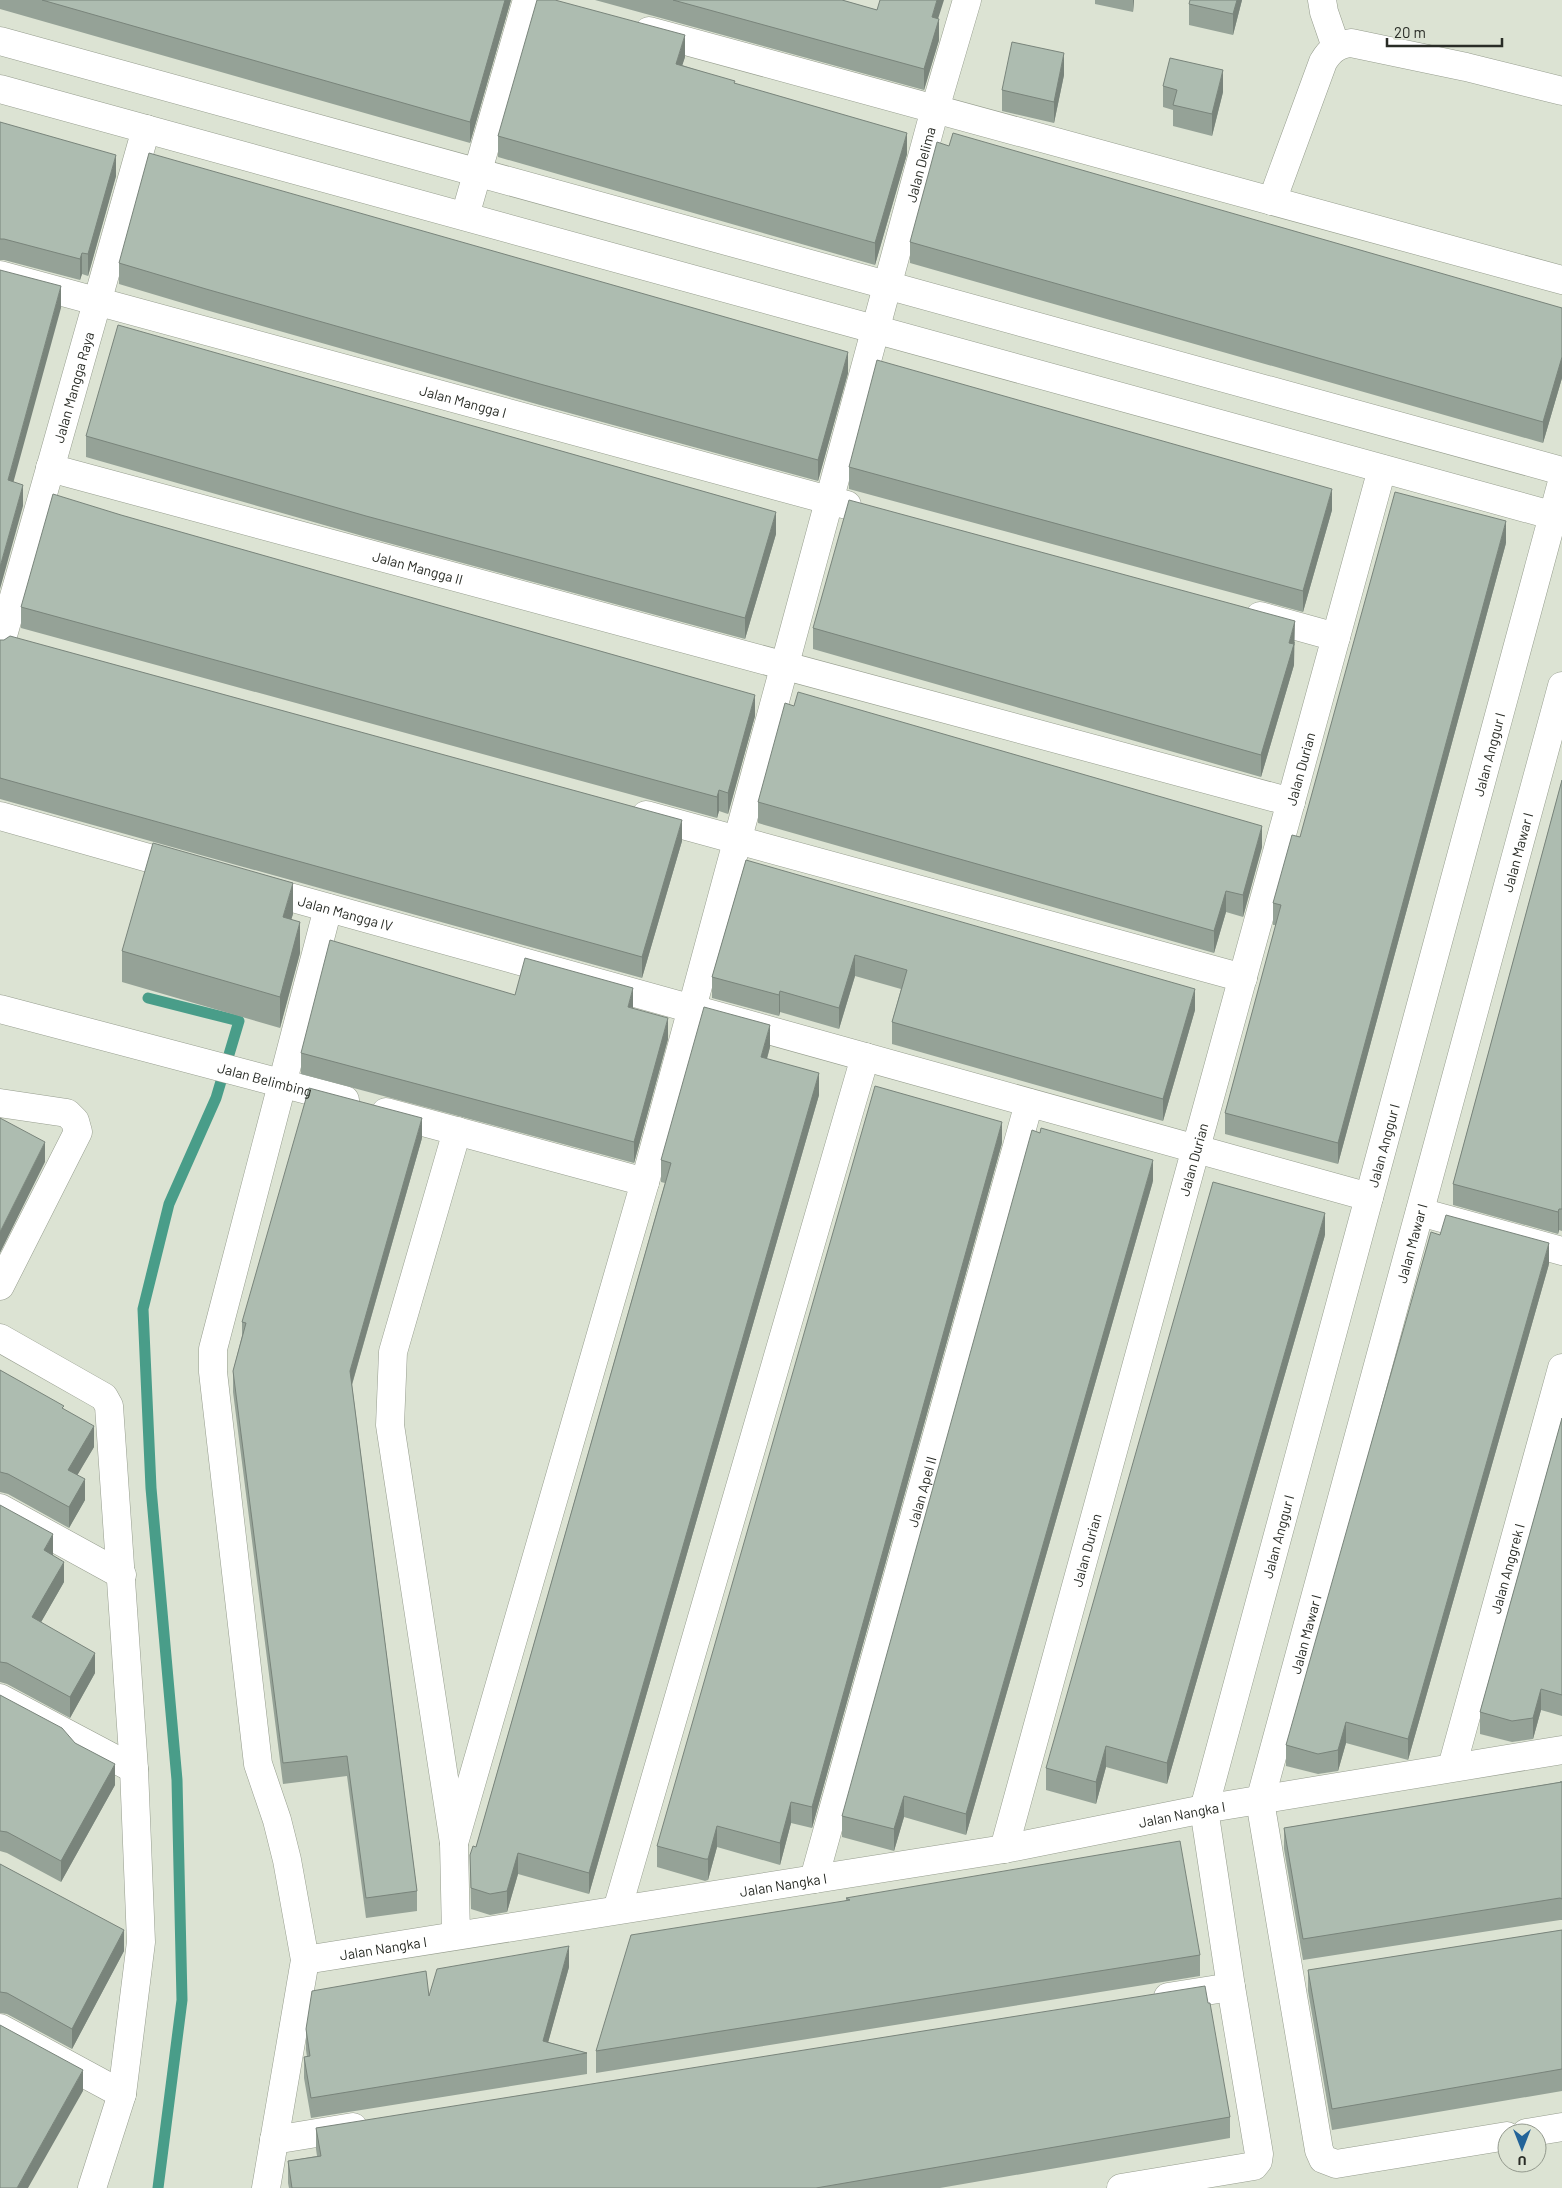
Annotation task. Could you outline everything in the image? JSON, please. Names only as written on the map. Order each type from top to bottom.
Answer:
[{"type":"street","points":[[465,216],[527,0]]},
{"type":"street","name":"Jalan Delima","points":[[454,1843],[645,1182],[936,109],[968,0]]},
{"type":"street","points":[[1322,0],[1324,12],[1336,47]]},
{"type":"street","points":[[622,23],[1562,280]]},
{"type":"street","points":[[0,41],[1562,471]]},
{"type":"street","points":[[1272,201],[1323,62],[1328,53],[1336,47],[1351,43],[1466,67],[1562,91]]},
{"type":"street","points":[[0,89],[1557,517]]},
{"type":"street","name":"Jalan Mangga Raya","points":[[8,643],[50,468],[146,129]]},
{"type":"street","name":"Jalan Mangga I","points":[[0,275],[868,510]]},
{"type":"street","name":"Jalan Mangga II","points":[[50,468],[1291,802]]},
{"type":"street","name":"Jalan Durian","points":[[1004,1849],[1382,469]]},
{"type":"street","name":"Jalan Anggur I","points":[[1204,1809],[1369,1197],[1557,517],[1562,482]]},
{"type":"street","points":[[1240,611],[1336,637]]},
{"type":"street","name":"Jalan Mawar I","points":[[1260,1801],[1562,686]]},
{"type":"street","points":[[624,809],[1243,978]]},
{"type":"street","points":[[0,816],[206,874]]},
{"type":"street","name":"Jalan Mangga IV","points":[[235,882],[1369,1197]]},
{"type":"street","points":[[266,2188],[305,1960],[287,1860],[277,1820],[258,1764],[213,1349],[328,908]]},
{"type":"street","name":"Jalan Belimbing","points":[[0,1009],[645,1182]]},
{"type":"street","points":[[617,1910],[865,1057]]},
{"type":"street","points":[[0,1103],[68,1113],[75,1121],[78,1132],[0,1286]]},
{"type":"street","name":"Jalan Apel II","points":[[814,1879],[1029,1103]]},
{"type":"street","points":[[456,1935],[454,1843],[390,1425],[393,1352],[457,1131]]},
{"type":"street","points":[[1420,1212],[1562,1251]]},
{"type":"street","points":[[0,1338],[108,1401],[122,1575],[134,1769],[141,1942],[122,2094],[92,2188]]},
{"type":"street","name":"Jalan Anggrek I","points":[[1452,1767],[1562,1368]]},
{"type":"street","points":[[0,1508],[122,1575]]},
{"type":"street","points":[[0,1698],[134,1769]]},
{"type":"street","name":"Jalan Nangka I","points":[[305,1960],[1004,1849],[1204,1809],[1562,1750]]},
{"type":"street","points":[[1260,1801],[1319,2150],[1323,2159],[1336,2164],[1497,2138]]},
{"type":"street","points":[[1121,2188],[1254,2166],[1258,2161],[1259,2154],[1204,1809]]},
{"type":"street","points":[[116,1929],[141,1942]]},
{"type":"street","points":[[1289,1978],[1318,1973]]},
{"type":"street","points":[[1142,2001],[1231,1987]]},
{"type":"street","points":[[0,2028],[122,2094]]},
{"type":"street","points":[[274,2140],[382,2123]]},
{"type":"street","points":[[1547,2130],[1562,2127]]},
{"type":"building","points":[[42,0],[505,0],[470,122]]},
{"type":"building","points":[[537,0],[555,0],[685,35],[676,64],[735,81],[734,83],[907,133],[875,243],[498,136]]},
{"type":"building","points":[[673,0],[842,0],[877,10],[880,0],[937,0],[932,17],[939,19],[924,69]]},
{"type":"building","points":[[1190,0],[1237,0],[1233,14],[1189,4]]},
{"type":"building","points":[[1012,42],[1064,53],[1054,102],[1002,90]]},
{"type":"building","points":[[1170,58],[1223,70],[1212,114],[1173,105],[1177,90],[1163,86]]},
{"type":"building","points":[[0,122],[116,155],[88,254],[82,253],[80,259],[0,239]]},
{"type":"building","points":[[953,133],[1562,308],[1562,357],[1543,422],[910,242],[937,142],[949,146]]},
{"type":"building","points":[[149,153],[848,352],[818,460],[540,384],[119,263]]},
{"type":"building","points":[[0,270],[61,286],[8,480],[23,485],[0,567]]},
{"type":"building","points":[[118,325],[776,512],[745,618],[366,516],[86,436]]},
{"type":"building","points":[[877,360],[1332,489],[1303,591],[849,467]]},
{"type":"building","points":[[1395,492],[1506,521],[1338,1143],[1225,1113],[1281,905],[1273,903],[1292,835],[1300,837]]},
{"type":"building","points":[[53,494],[755,695],[728,793],[719,790],[717,797],[21,607]]},
{"type":"building","points":[[849,500],[1295,621],[1289,643],[1294,644],[1261,755],[813,628]]},
{"type":"building","points":[[10,636],[682,820],[642,957],[0,778],[0,640]]},
{"type":"building","points":[[798,692],[1262,826],[1243,895],[1226,891],[1214,931],[758,802],[785,703],[794,706]]},
{"type":"building","points":[[1562,780],[1562,1209],[1559,1209],[1558,1212],[1453,1184]]},
{"type":"building","points":[[153,843],[293,883],[283,917],[300,922],[280,997],[122,951]]},
{"type":"building","points":[[746,860],[1195,989],[1163,1099],[892,1022],[907,970],[855,955],[839,1008],[780,991],[779,995],[712,977]]},
{"type":"building","points":[[330,940],[515,995],[525,958],[633,988],[628,1007],[668,1018],[634,1142],[301,1053]]},
{"type":"building","points":[[704,1007],[770,1025],[761,1057],[819,1073],[589,1873],[518,1853],[507,1891],[490,1894],[471,1888],[470,1855],[473,1846],[476,1847],[671,1163],[661,1160]]},
{"type":"building","points":[[875,1086],[1002,1122],[812,1807],[791,1802],[780,1843],[717,1826],[708,1859],[705,1859],[657,1846]]},
{"type":"building","points":[[309,1088],[422,1118],[350,1371],[417,1891],[366,1898],[347,1756],[283,1763],[233,1371],[246,1323],[242,1322]]},
{"type":"building","points":[[0,1118],[45,1142],[0,1232]]},
{"type":"building","points":[[1041,1128],[1153,1160],[966,1814],[904,1796],[894,1829],[842,1816],[1032,1130],[1040,1133]]},
{"type":"building","points":[[1213,1182],[1325,1213],[1167,1763],[1106,1746],[1096,1782],[1046,1768]]},
{"type":"building","points":[[1446,1215],[1549,1243],[1408,1739],[1346,1722],[1338,1750],[1318,1754],[1286,1745],[1431,1232],[1440,1235]]},
{"type":"building","points":[[0,1370],[64,1406],[62,1408],[94,1426],[68,1470],[85,1479],[69,1507],[8,1474],[0,1472]]},
{"type":"building","points":[[1562,1418],[1562,1695],[1541,1689],[1533,1718],[1512,1721],[1480,1712]]},
{"type":"building","points":[[0,1505],[53,1534],[44,1550],[64,1562],[32,1617],[95,1653],[70,1697],[7,1663],[0,1662]]},
{"type":"building","points":[[0,1695],[62,1728],[75,1743],[115,1764],[61,1861],[7,1832],[0,1831]]},
{"type":"building","points":[[1562,1782],[1562,1899],[1303,1939],[1284,1828]]},
{"type":"building","points":[[1180,1841],[1200,1955],[596,2051],[631,1935],[850,1900],[846,1898]]},
{"type":"building","points":[[0,1864],[124,1930],[72,2029],[7,1993],[0,1992]]},
{"type":"building","points":[[1562,1930],[1562,2069],[1332,2109],[1308,1970]]},
{"type":"building","points":[[569,1946],[543,2041],[587,2053],[311,2098],[304,2057],[310,2056],[306,2029],[312,1991],[426,1971],[429,1996],[437,1969]]},
{"type":"building","points":[[1205,1986],[1208,2003],[1210,2003],[1230,2117],[816,2188],[292,2188],[288,2161],[321,2156],[316,2128]]},
{"type":"building","points":[[0,2025],[83,2070],[17,2188],[0,2188]]},
{"type":"waterway","points":[[148,998],[239,1021],[216,1098],[169,1204],[143,1309],[151,1488],[177,1780],[182,2000],[158,2188]]}]
